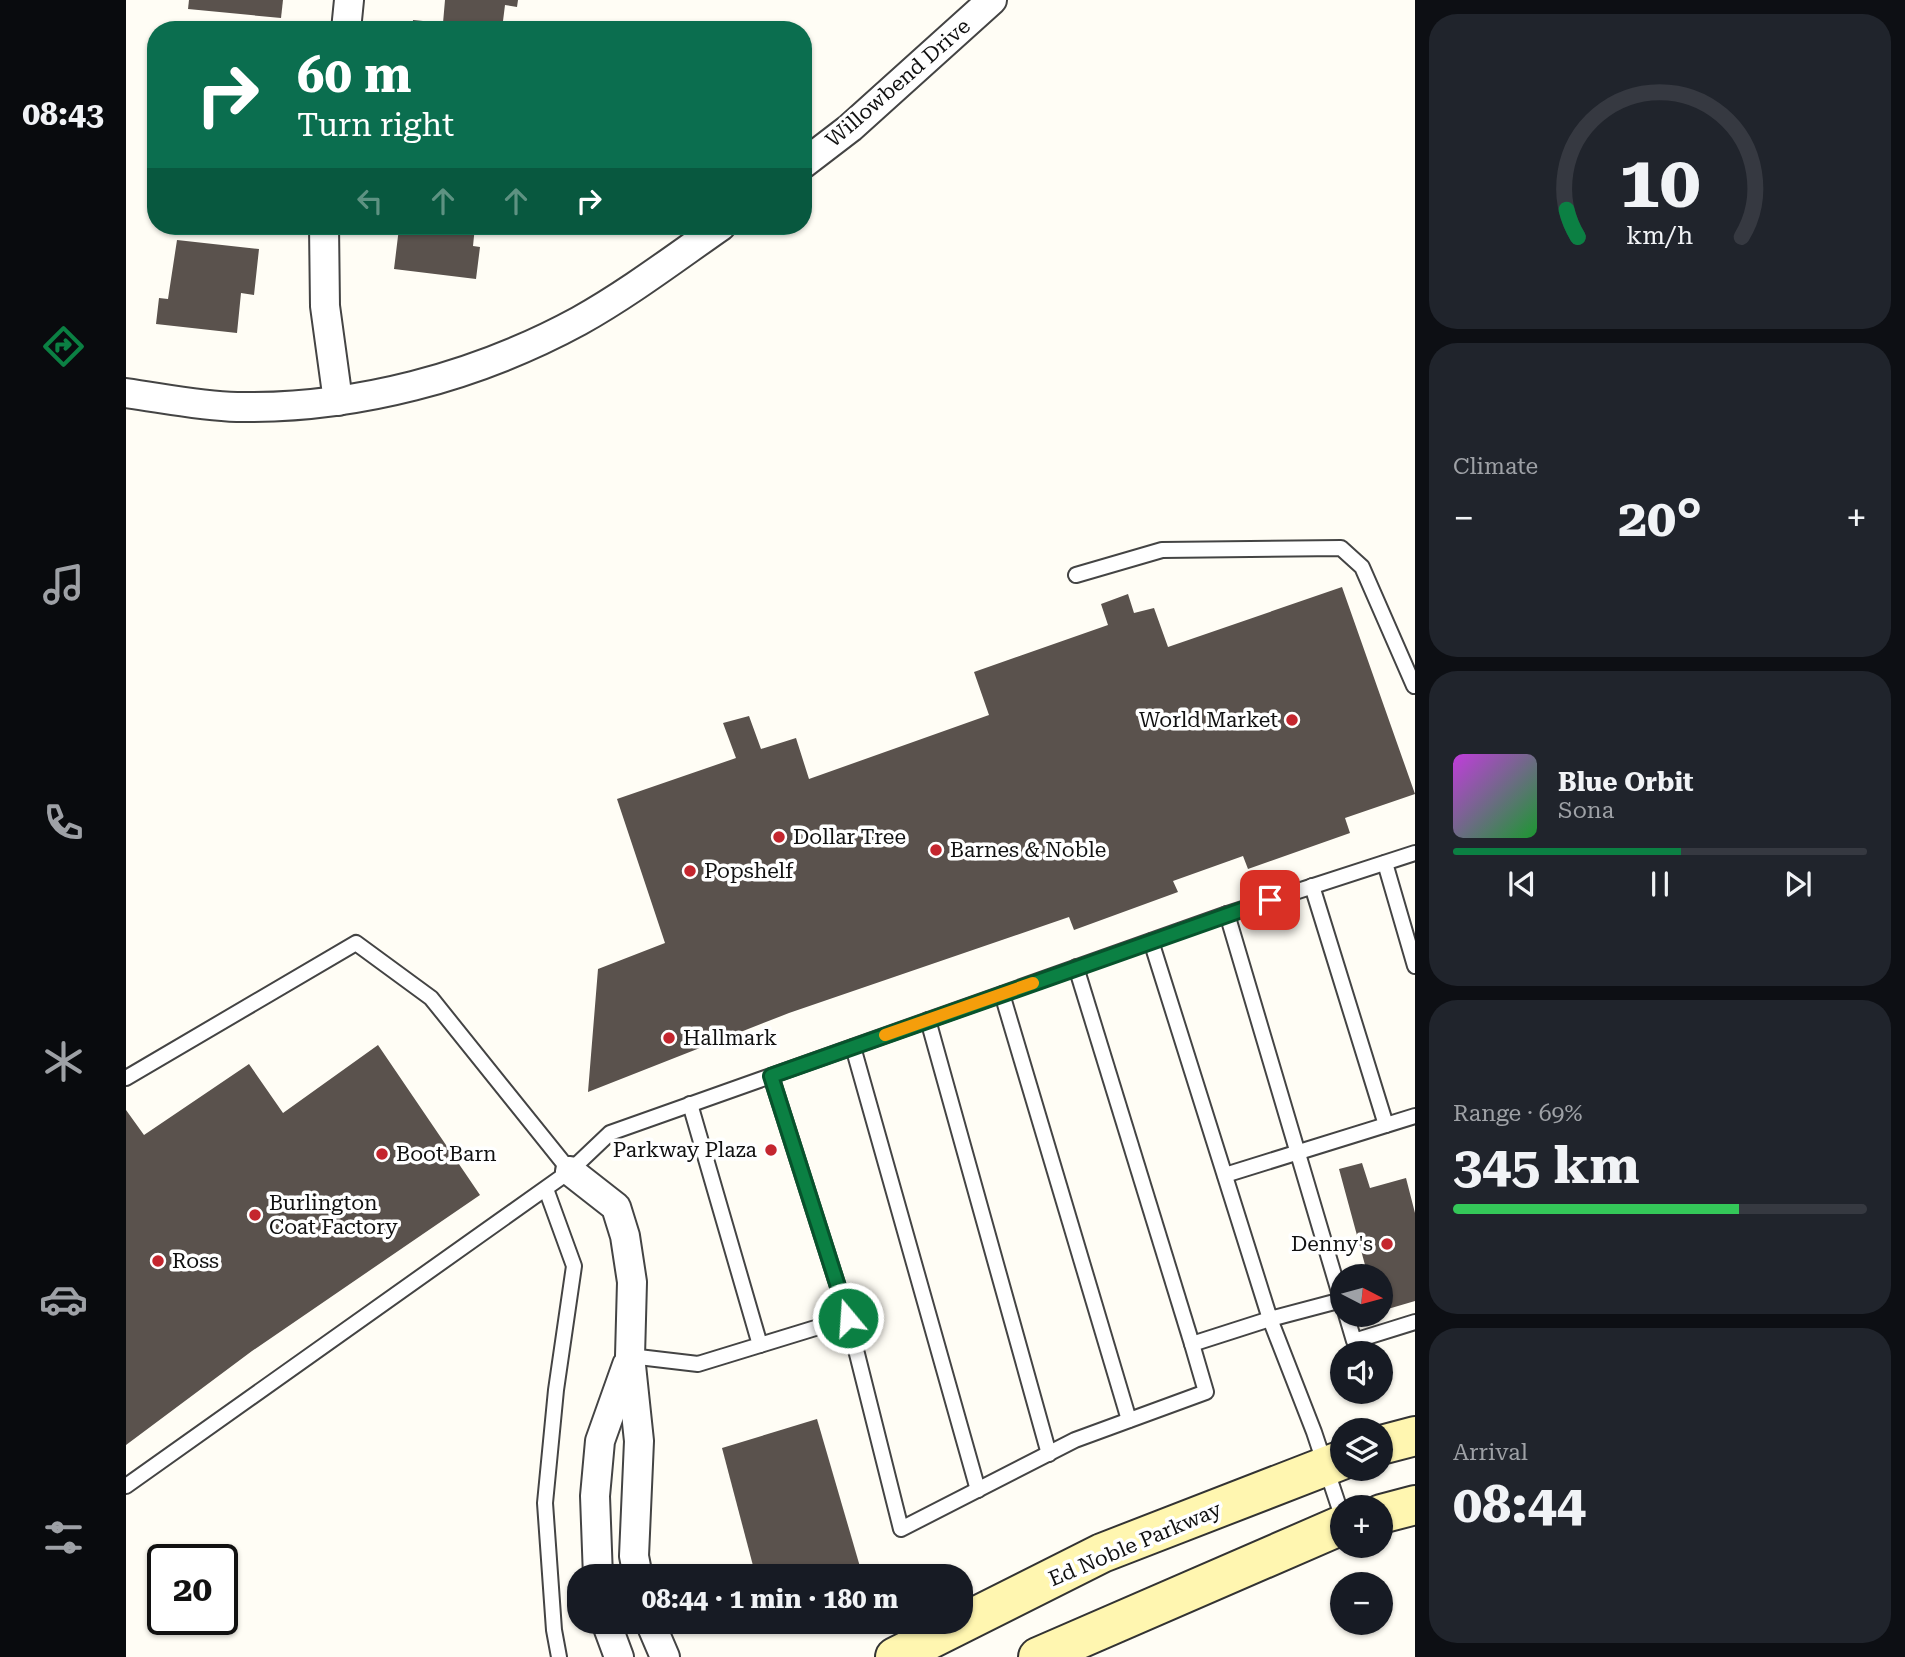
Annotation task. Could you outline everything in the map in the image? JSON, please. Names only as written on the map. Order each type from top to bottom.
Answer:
[{"type":"main road","points":[[1393,1442],[1415,1436]]},
{"type":"main road","name":"Ed Noble Parkway","points":[[895,1657],[1102,1552],[1330,1464]]},
{"type":"main road","points":[[1393,1511],[1415,1505]]},
{"type":"main road","points":[[1038,1657],[1330,1530]]},
{"type":"street","points":[[346,21],[349,0]]},
{"type":"street","name":"Willowbend Drive","points":[[812,157],[892,92],[992,0]]},
{"type":"street","points":[[324,235],[325,306],[338,401]]},
{"type":"street","points":[[126,393],[235,407],[338,401],[410,386],[476,368],[580,320],[708,235]]},
{"type":"street","points":[[570,1171],[616,1207],[625,1236],[632,1282],[630,1356],[639,1441],[634,1545],[636,1564]]},
{"type":"street","points":[[598,1564],[595,1496],[600,1441],[630,1356]]},
{"type":"street","points":[[610,1634],[619,1657]]},
{"type":"street","points":[[655,1634],[665,1657]]},
{"type":"lane","points":[[1076,575],[1162,550],[1341,548],[1362,567],[1415,686]]},
{"type":"lane","points":[[126,1486],[546,1189],[570,1171],[610,1133],[1227,914],[1415,853]]},
{"type":"lane","points":[[1385,863],[1415,965]]},
{"type":"lane","points":[[1312,886],[1386,1125]]},
{"type":"lane","points":[[1227,914],[1331,1264]]},
{"type":"lane","points":[[1151,941],[1270,1319],[1330,1456]]},
{"type":"lane","points":[[126,1078],[356,943],[431,998],[570,1171]]},
{"type":"lane","points":[[771,1076],[848,1318],[901,1529],[1049,1454],[1129,1420],[1206,1392],[1076,967]]},
{"type":"lane","points":[[1003,994],[1129,1420]]},
{"type":"lane","points":[[928,1020],[1049,1454]]},
{"type":"lane","points":[[853,1047],[978,1490]]},
{"type":"lane","points":[[690,1104],[760,1345]]},
{"type":"lane","points":[[1225,1175],[1415,1116]]},
{"type":"lane","points":[[546,1189],[574,1266],[556,1390],[545,1503],[554,1630],[559,1657]]},
{"type":"lane","points":[[1192,1344],[1270,1319],[1330,1304]]},
{"type":"lane","points":[[630,1356],[698,1364],[848,1318]]},
{"type":"lane","points":[[1350,1327],[1354,1341],[1415,1322]]},
{"type":"building","points":[[189,0],[283,0],[281,18],[188,9]]},
{"type":"building","points":[[445,0],[518,0],[517,7],[505,5],[503,21],[443,21]]},
{"type":"building","points":[[398,235],[474,235],[473,246],[480,247],[476,279],[394,269]]},
{"type":"building","points":[[177,240],[259,249],[254,295],[241,293],[237,333],[156,324],[159,298],[168,299]]},
{"type":"building","points":[[1342,587],[1415,794],[1345,818],[1350,833],[1248,869],[1243,856],[1173,881],[1178,892],[1074,930],[1069,917],[789,1013],[588,1092],[598,969],[665,943],[617,799],[736,758],[723,723],[749,716],[761,749],[796,738],[809,779],[989,715],[974,672],[1108,625],[1101,604],[1128,594],[1134,613],[1154,608],[1168,647]]},
{"type":"building","points":[[378,1045],[480,1195],[252,1351],[126,1445],[126,1110],[144,1135],[249,1064],[283,1113]]},
{"type":"building","name":"Denny's","points":[[1362,1163],[1370,1188],[1406,1178],[1415,1213],[1415,1301],[1393,1307],[1393,1264],[1365,1264],[1339,1169]]},
{"type":"building","points":[[817,1419],[859,1564],[753,1564],[722,1448]]},
{"type":"slow traffic","points":[[885,1035],[1033,983]]},
{"type":"place","name":"World Market","points":[[1292,720]]},
{"type":"place","name":"Dollar Tree","points":[[779,837]]},
{"type":"place","name":"Barnes & Noble","points":[[936,850]]},
{"type":"place","name":"Popshelf","points":[[690,871]]},
{"type":"place","name":"Hallmark","points":[[669,1038]]},
{"type":"place","name":"Parkway Plaza","points":[[771,1150]]},
{"type":"place","name":"Boot Barn","points":[[382,1154]]},
{"type":"place","name":"Burlington Coat Factory","points":[[255,1215]]},
{"type":"place","name":"Denny's","points":[[1387,1244]]},
{"type":"place","name":"Ross","points":[[158,1261]]},
{"type":"route","points":[[848,1318],[771,1076],[1270,900]]}]
